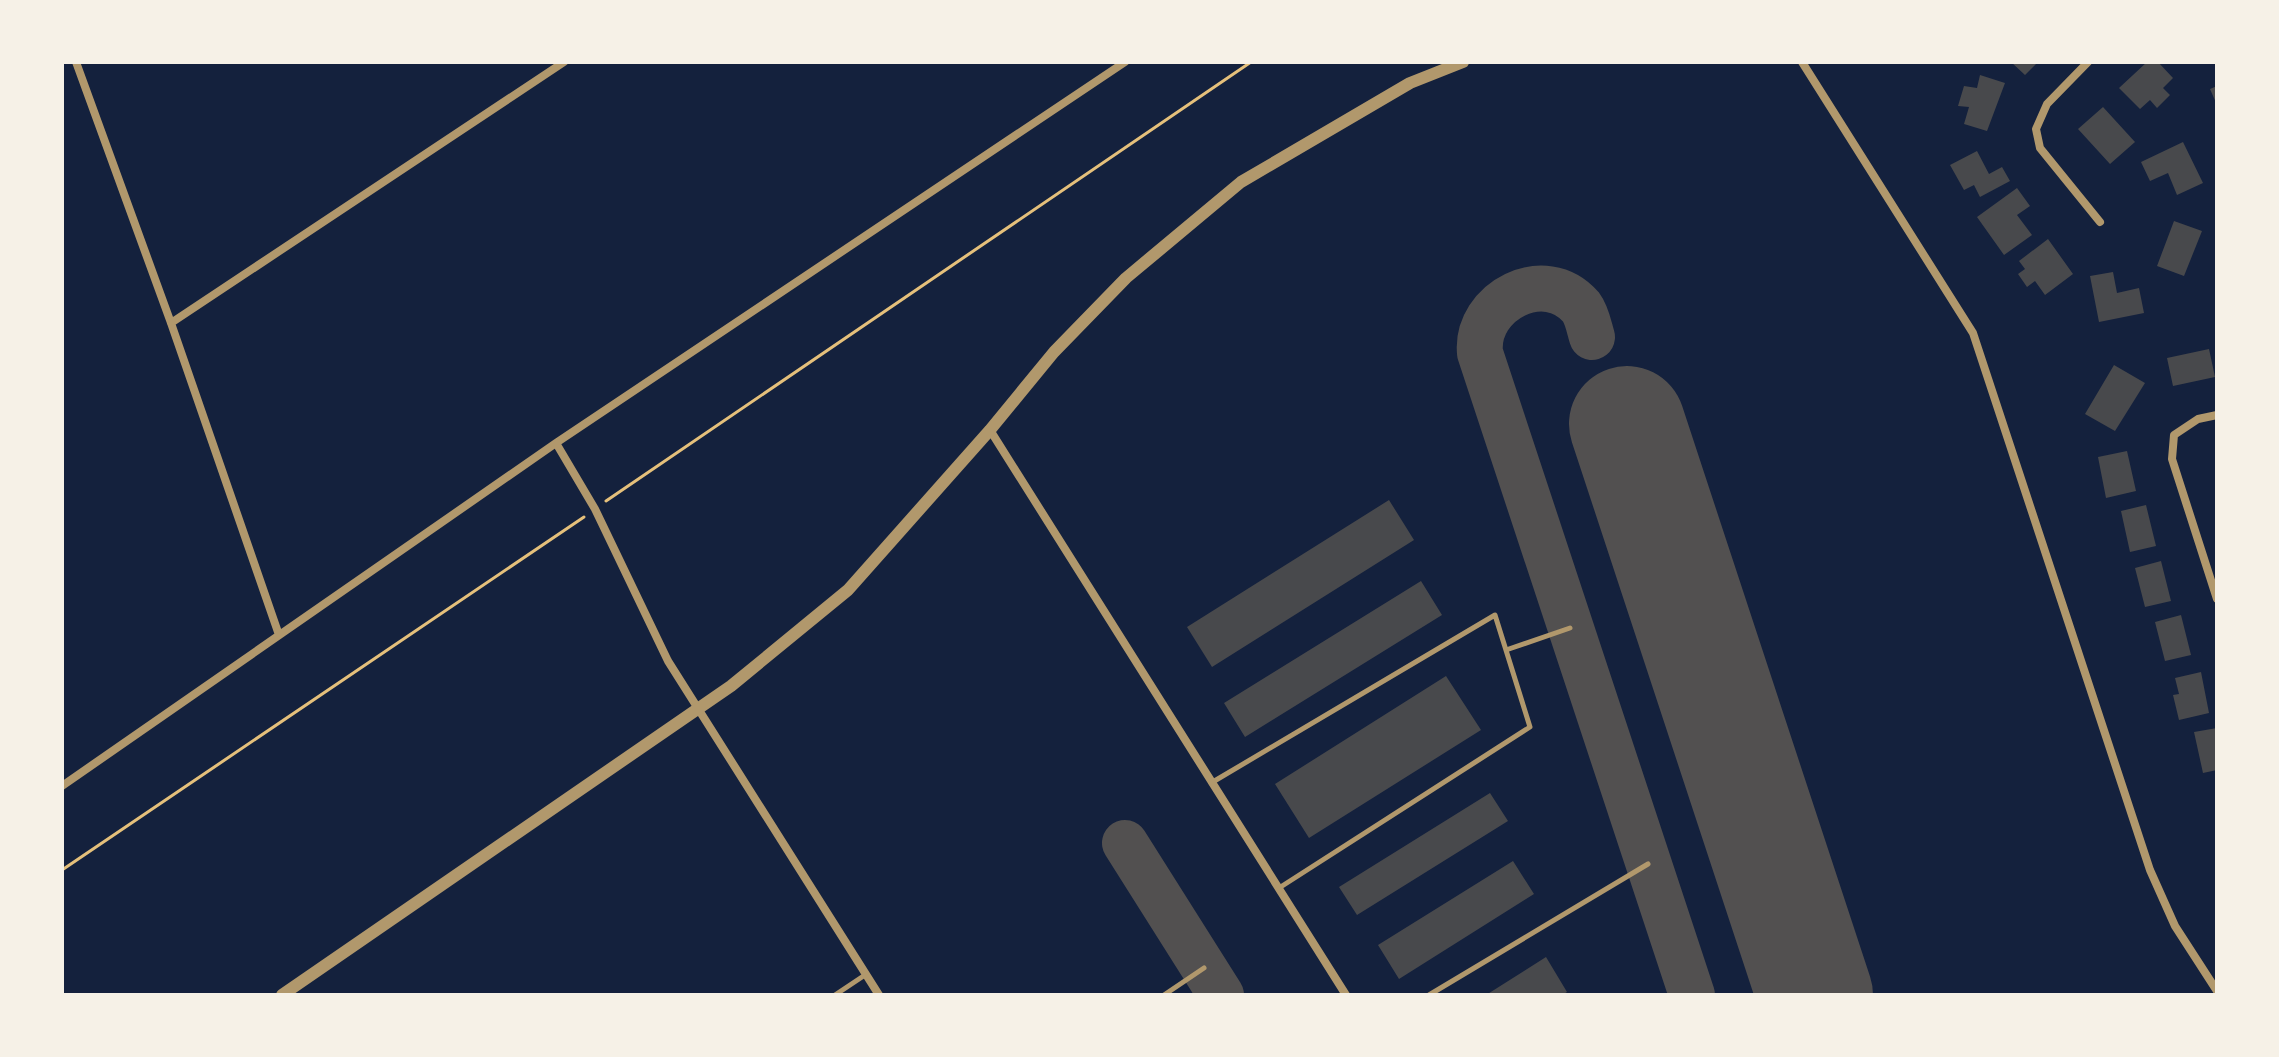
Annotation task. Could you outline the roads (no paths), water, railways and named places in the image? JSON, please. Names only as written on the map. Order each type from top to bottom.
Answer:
[{"type":"street","points":[[76,62],[279,635]]},
{"type":"street","points":[[171,323],[564,62]]},
{"type":"street","points":[[62,786],[556,443],[1125,62]]},
{"type":"street","points":[[282,995],[731,686],[848,590],[990,430],[1054,352],[1126,278],[1241,182],[1410,83],[1463,62]]},
{"type":"street","points":[[1802,62],[1973,333],[2150,870],[2175,926],[2217,991]]},
{"type":"street","points":[[2088,62],[2047,104],[2036,129],[2040,148],[2100,222]]},
{"type":"street","points":[[2217,415],[2198,419],[2174,435],[2172,459],[2217,599]]},
{"type":"street","points":[[990,430],[1346,995]]},
{"type":"street","points":[[556,443],[595,509],[668,661],[879,995]]},
{"type":"lane","points":[[1211,783],[1495,615],[1530,727],[1279,889]]},
{"type":"lane","points":[[1506,650],[1570,628]]},
{"type":"lane","points":[[1429,995],[1648,864]]},
{"type":"lane","points":[[1164,995],[1204,968]]},
{"type":"lane","points":[[835,995],[866,974]]}]
